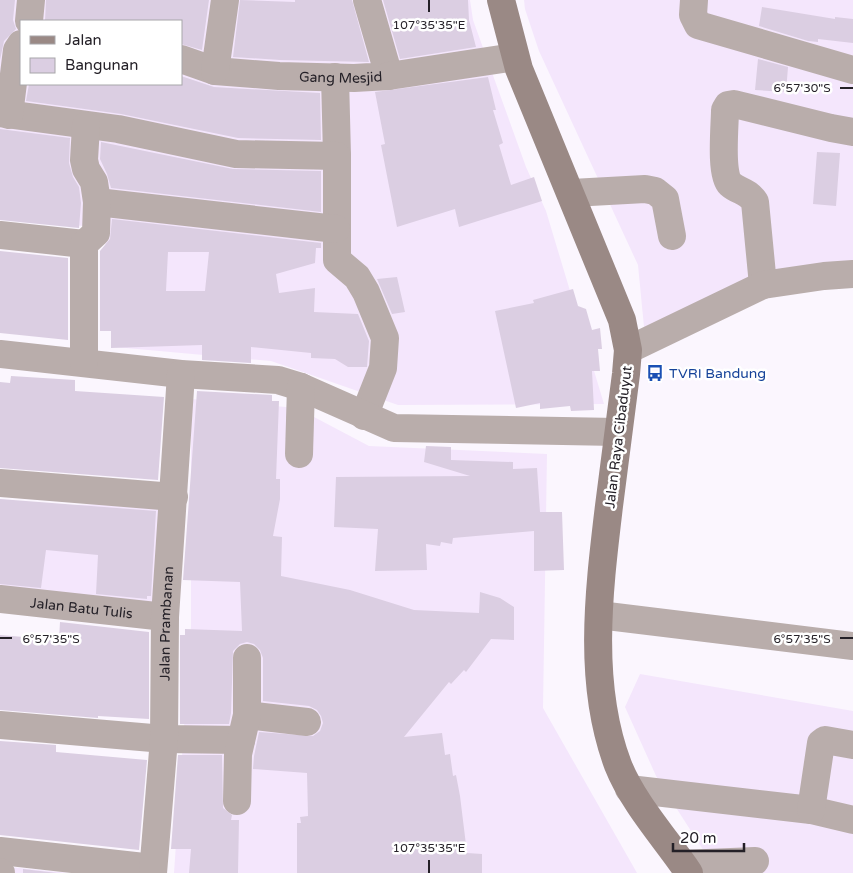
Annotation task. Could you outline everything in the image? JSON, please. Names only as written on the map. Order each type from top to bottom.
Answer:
[{"type":"main road","name":"Jalan Raya Cibaduyut","points":[[501,0],[515,57],[572,193],[622,320],[628,350],[599,585],[599,655],[606,719],[618,765],[629,788],[686,869]]},
{"type":"street","points":[[29,20],[31,0]]},
{"type":"street","points":[[215,71],[225,0]]},
{"type":"street","name":"Gang Mesjid","points":[[182,59],[215,71],[336,77],[388,76],[367,0]]},
{"type":"street","points":[[694,0],[693,15],[698,25],[853,70]]},
{"type":"street","points":[[20,46],[17,50],[5,114],[118,129],[236,154],[337,156]]},
{"type":"street","points":[[388,76],[515,57]]},
{"type":"street","points":[[336,77],[337,260],[357,276],[366,292],[385,338],[383,368],[364,416]]},
{"type":"street","points":[[763,285],[755,202],[748,192],[731,185],[725,173],[725,110],[728,105],[734,104],[853,132]]},
{"type":"street","points":[[84,362],[84,244],[96,232],[98,202],[94,182],[86,169],[86,126]]},
{"type":"street","points":[[572,193],[645,189],[655,191],[665,199],[672,236]]},
{"type":"street","points":[[98,202],[336,229]]},
{"type":"street","points":[[0,235],[84,244]]},
{"type":"street","points":[[628,350],[763,285],[824,276],[853,274]]},
{"type":"street","points":[[0,354],[181,374],[278,380],[301,387],[394,428],[617,432]]},
{"type":"street","name":"Jalan Prambanan","points":[[153,870],[164,739],[165,617],[181,374]]},
{"type":"street","points":[[299,454],[301,387]]},
{"type":"street","points":[[0,483],[174,497]]},
{"type":"street","name":"Jalan Batu Tulis","points":[[0,599],[165,617]]},
{"type":"street","points":[[599,615],[853,646]]},
{"type":"street","points":[[237,801],[238,754],[244,728],[247,658]]},
{"type":"street","points":[[0,725],[164,739],[307,722]]},
{"type":"street","points":[[811,810],[821,743],[825,740],[853,745]]},
{"type":"street","points":[[629,788],[811,810],[853,820]]},
{"type":"street","points":[[0,851],[153,870]]},
{"type":"street","points":[[686,869],[755,862]]},
{"type":"shaded area","points":[[0,0],[470,0],[473,20],[526,167],[546,211],[604,404],[398,405],[271,361],[115,347],[104,228],[0,218]]},
{"type":"shaded area","points":[[524,0],[853,0],[853,267],[644,327],[638,265],[539,51],[525,9]]},
{"type":"shaded area","points":[[191,399],[297,408],[369,446],[547,454],[543,708],[637,873],[174,873],[191,626]]},
{"type":"shaded area","points":[[0,499],[46,506],[161,502],[159,607],[0,607]]},
{"type":"shaded area","points":[[640,674],[853,711],[853,873],[718,873],[657,778],[625,707]]},
{"type":"shaded area","points":[[0,866],[69,873],[0,873]]},
{"type":"building","points":[[0,0],[15,0],[13,20],[16,29],[4,41],[0,60]]},
{"type":"building","points":[[46,0],[209,0],[202,50],[182,44],[182,20],[45,20]]},
{"type":"building","points":[[240,0],[295,2],[295,0],[352,0],[369,62],[233,57]]},
{"type":"building","points":[[383,0],[468,0],[469,20],[476,47],[400,59]]},
{"type":"building","points":[[762,7],[835,19],[835,17],[853,19],[853,43],[818,39],[818,42],[808,41],[759,26]]},
{"type":"building","points":[[758,59],[788,67],[786,92],[755,90]]},
{"type":"building","points":[[182,76],[214,87],[320,93],[321,140],[238,138],[121,114],[26,101],[29,85],[182,85]]},
{"type":"building","points":[[488,77],[496,110],[493,110],[503,143],[499,145],[511,185],[534,177],[542,201],[459,227],[455,209],[397,227],[381,145],[385,144],[375,92]]},
{"type":"building","points":[[0,129],[70,138],[69,163],[73,177],[79,187],[81,203],[79,228],[0,220]]},
{"type":"building","points":[[101,142],[233,169],[321,171],[321,212],[111,188],[100,159]]},
{"type":"building","points":[[817,152],[840,153],[836,206],[813,204]]},
{"type":"building","points":[[112,219],[321,243],[321,248],[316,248],[315,263],[276,274],[279,293],[315,288],[314,312],[358,314],[369,341],[367,367],[348,367],[335,359],[311,358],[311,353],[251,347],[251,363],[202,360],[202,345],[111,348],[111,331],[100,331],[100,251],[110,239]],"holes":[[[168,252],[209,252],[205,291],[166,291]]]},
{"type":"building","points":[[0,251],[68,258],[68,340],[0,333]]},
{"type":"building","points":[[397,277],[405,312],[392,314],[377,279]]},
{"type":"building","points":[[573,289],[578,306],[586,309],[592,330],[600,328],[602,349],[598,349],[600,371],[592,371],[594,410],[571,411],[570,406],[540,409],[540,403],[516,408],[495,311],[534,303],[533,300]]},
{"type":"building","points":[[11,376],[75,380],[75,391],[164,397],[158,480],[0,468],[0,382],[10,383]]},
{"type":"building","points":[[197,391],[272,395],[272,401],[279,401],[276,479],[280,479],[280,499],[273,536],[282,537],[281,576],[350,590],[414,610],[479,613],[480,592],[500,598],[514,607],[514,640],[491,639],[466,672],[464,670],[451,684],[449,682],[404,737],[442,733],[445,755],[450,754],[453,776],[456,775],[467,853],[482,854],[482,873],[297,873],[297,823],[301,823],[300,817],[308,816],[307,773],[253,769],[254,756],[259,732],[313,736],[320,731],[323,723],[317,710],[309,706],[263,701],[263,658],[260,650],[254,644],[247,642],[240,644],[233,651],[229,724],[180,724],[180,635],[185,635],[185,629],[242,631],[240,582],[183,580]]},
{"type":"building","points":[[426,446],[451,447],[451,460],[513,462],[513,469],[537,468],[540,512],[562,512],[564,570],[534,571],[534,531],[453,538],[452,544],[441,542],[440,546],[426,544],[427,570],[375,571],[378,529],[334,527],[336,477],[470,476],[424,462]]},
{"type":"building","points":[[0,499],[156,511],[151,596],[147,596],[147,599],[96,594],[98,555],[46,550],[41,588],[0,584]]},
{"type":"building","points":[[60,622],[149,632],[149,719],[98,716],[98,718],[0,710],[0,635],[59,640]]},
{"type":"building","points":[[0,741],[56,745],[56,752],[147,760],[139,850],[0,835]]},
{"type":"building","points":[[178,755],[222,755],[223,808],[232,815],[231,820],[239,820],[238,873],[189,873],[191,849],[171,849]]},
{"type":"building","points":[[23,869],[57,873],[23,873]]},
{"type":"place","name":"TVRI Bandung","points":[[655,373]]}]
